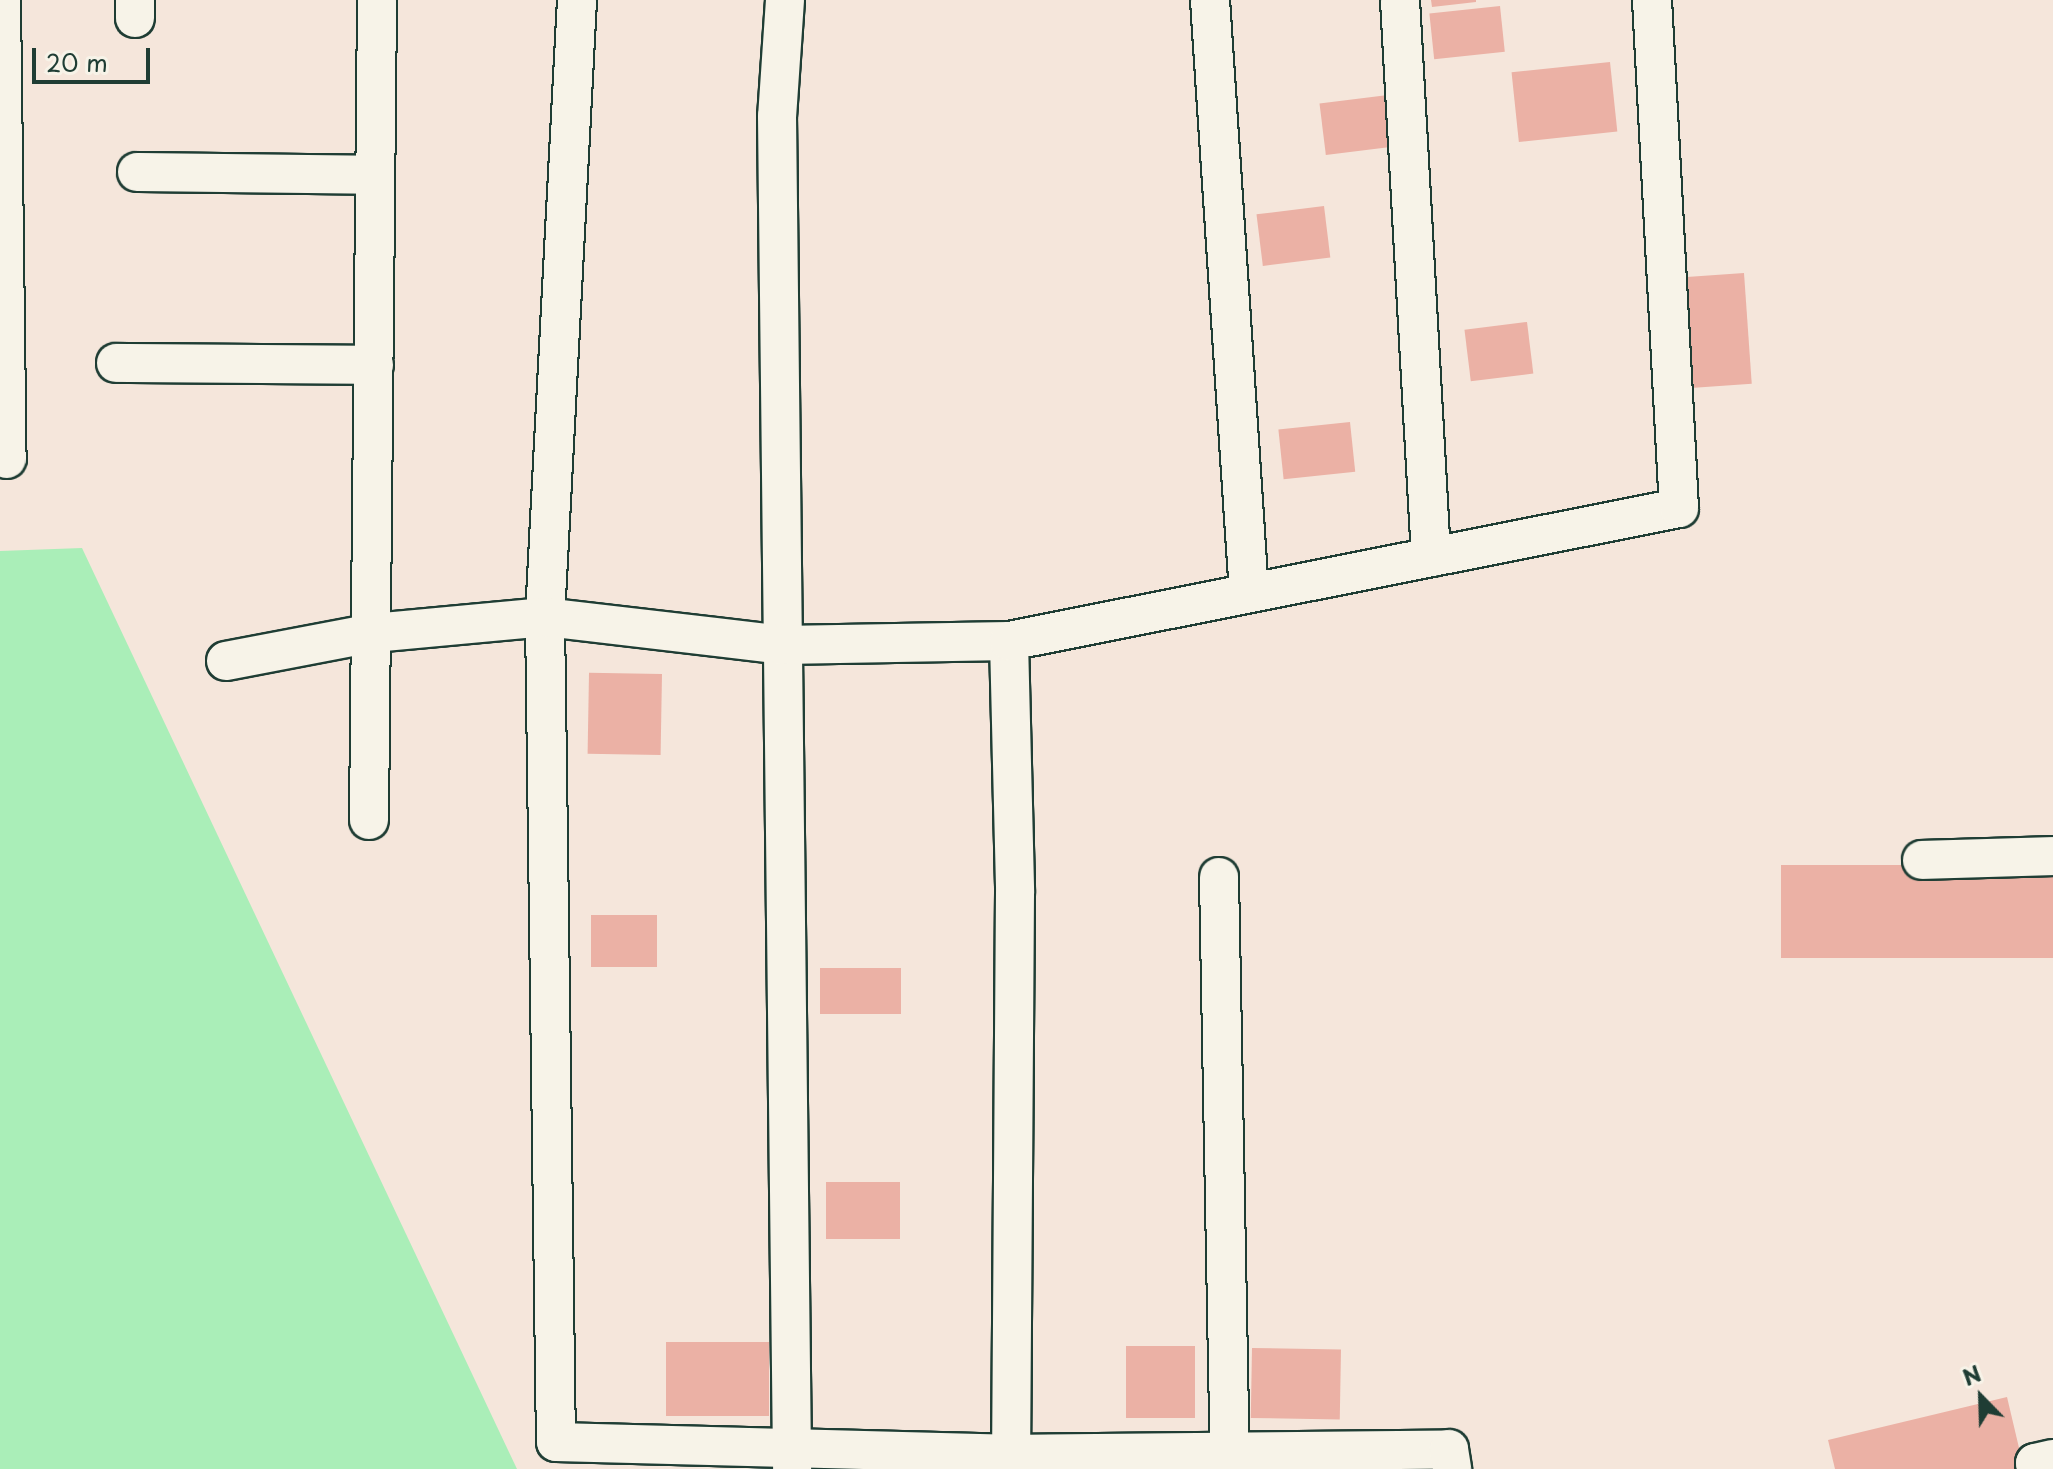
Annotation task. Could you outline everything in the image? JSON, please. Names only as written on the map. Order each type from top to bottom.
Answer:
[{"type":"street","points":[[1,0],[7,459]]},
{"type":"street","points":[[369,820],[377,0]]},
{"type":"street","points":[[577,0],[545,617],[556,1442],[791,1459],[1010,1461],[1229,1459],[1449,1449],[1452,1469]]},
{"type":"street","points":[[785,0],[777,116],[791,1459]]},
{"type":"street","points":[[1210,0],[1249,593]]},
{"type":"street","points":[[1400,0],[1431,557]]},
{"type":"street","points":[[226,661],[373,633],[545,617],[782,645],[1009,641],[1679,508],[1652,0]]},
{"type":"street","points":[[137,172],[373,175]]},
{"type":"street","points":[[116,363],[374,365]]},
{"type":"street","points":[[1009,641],[1015,893],[1010,1461]]},
{"type":"street","points":[[1922,860],[2053,856]]},
{"type":"street","points":[[1219,877],[1229,1459]]},
{"type":"street","points":[[2036,1469],[2035,1463],[2053,1459]]},
{"type":"green space","points":[[82,548],[517,1469],[0,1469],[0,551]]},
{"type":"building","points":[[1431,0],[1476,0],[1476,2],[1432,7]]},
{"type":"building","points":[[1500,6],[1505,52],[1434,59],[1429,13]]},
{"type":"building","points":[[1610,62],[1617,132],[1519,142],[1512,72]]},
{"type":"building","points":[[1388,95],[1394,147],[1326,155],[1320,103]]},
{"type":"building","points":[[1324,206],[1330,258],[1263,266],[1257,214]]},
{"type":"building","points":[[1744,273],[1752,384],[1691,388],[1683,277]]},
{"type":"building","points":[[1527,322],[1533,374],[1471,381],[1464,330]]},
{"type":"building","points":[[1350,422],[1355,472],[1284,479],[1278,430]]},
{"type":"building","points":[[589,673],[662,674],[661,755],[588,754]]},
{"type":"building","points":[[1781,865],[2053,865],[2053,958],[1781,958]]},
{"type":"building","points":[[591,915],[657,915],[657,967],[591,967]]},
{"type":"building","points":[[820,968],[901,968],[901,1014],[820,1014]]},
{"type":"building","points":[[826,1182],[900,1182],[900,1239],[826,1239]]},
{"type":"building","points":[[666,1342],[769,1342],[769,1416],[666,1416]]},
{"type":"building","points":[[1126,1346],[1195,1346],[1195,1418],[1126,1418]]},
{"type":"building","points":[[1252,1348],[1341,1350],[1340,1420],[1251,1418]]},
{"type":"building","points":[[2007,1397],[2024,1469],[1835,1469],[1828,1440]]}]
